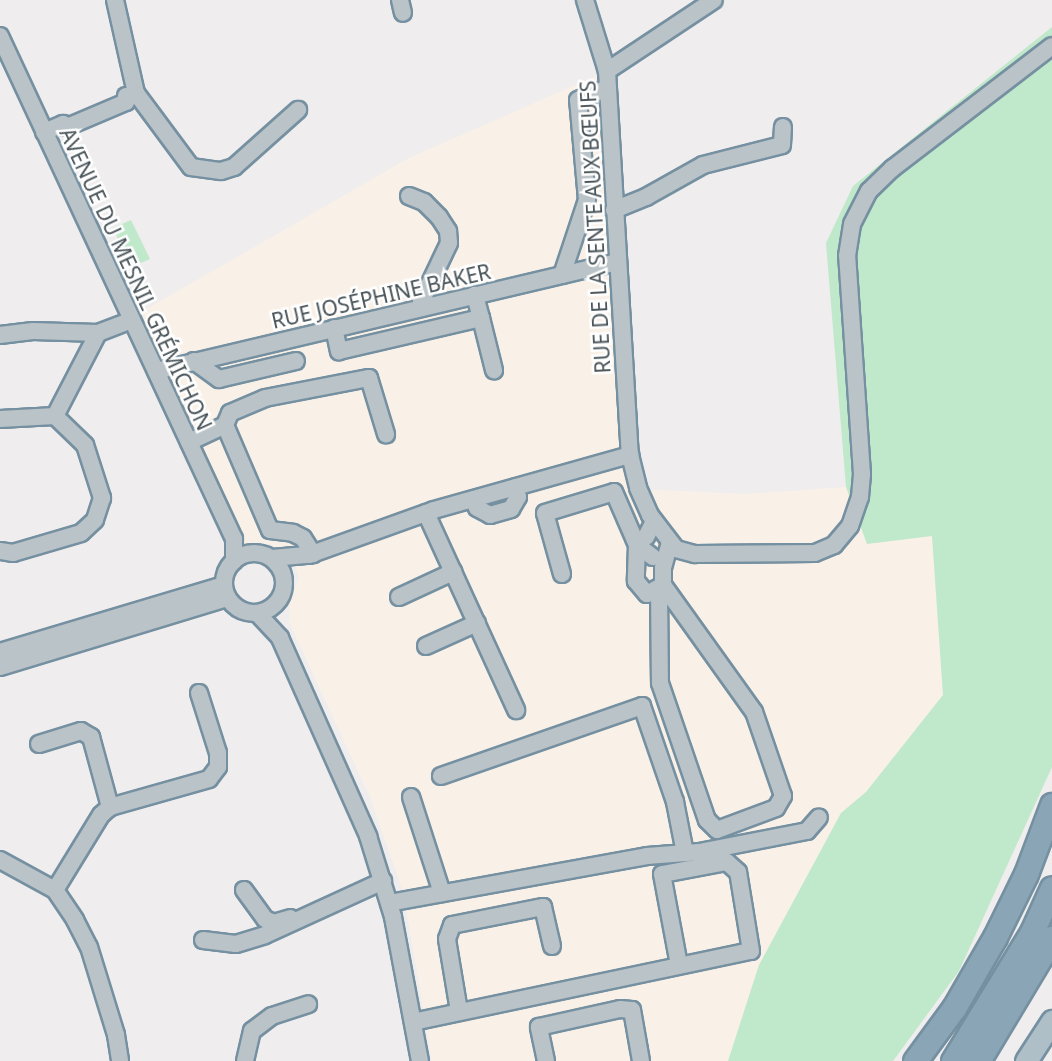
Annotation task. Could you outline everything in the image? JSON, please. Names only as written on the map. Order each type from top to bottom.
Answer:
[{"type":"highway","points":[[915,1061],[954,1008],[995,937],[1026,874],[1052,805]]},
{"type":"highway","points":[[953,1061],[1032,932],[1052,888]]},
{"type":"highway","points":[[978,1061],[1052,938]]},
{"type":"main road","points":[[1026,1061],[1052,1021]]},
{"type":"street","points":[[115,0],[131,95],[191,167],[206,171],[221,171],[234,167],[298,110]]},
{"type":"street","name":"RUE DE LA SENTE AUX BŒUFS","points":[[585,0],[607,71],[630,455],[638,488],[654,521],[670,542]]},
{"type":"street","points":[[607,71],[714,0]]},
{"type":"street","name":"AVENUE DU MESNIL GRÉMICHON","points":[[0,36],[234,539],[234,561]]},
{"type":"street","points":[[658,562],[670,542],[676,550],[695,554],[815,553],[834,545],[850,526],[860,497],[862,474],[847,256],[852,224],[869,191],[893,168],[1052,46]]},
{"type":"street","points":[[562,275],[587,200],[578,100],[608,88]]},
{"type":"street","points":[[44,132],[63,124],[67,127],[126,102],[131,95]]},
{"type":"street","points":[[614,210],[646,197],[703,165],[782,145],[783,127]]},
{"type":"street","points":[[409,196],[424,202],[448,231],[449,243],[421,302],[421,308]]},
{"type":"street","name":"RUE JOSÉPHINE BAKER","points":[[156,371],[617,262]]},
{"type":"street","points":[[475,295],[494,370]]},
{"type":"street","points":[[334,328],[340,352],[481,318]]},
{"type":"street","points":[[0,335],[33,331],[98,333],[132,320]]},
{"type":"street","points":[[55,416],[98,333]]},
{"type":"street","points":[[194,361],[219,379],[296,361]]},
{"type":"street","points":[[189,442],[225,425],[230,413],[265,398],[369,377],[386,434]]},
{"type":"street","points":[[0,419],[55,416],[85,445],[102,498],[95,520],[81,533],[13,553],[0,551]]},
{"type":"street","points":[[225,425],[270,530],[303,538],[311,554]]},
{"type":"street","points":[[280,600],[273,608],[258,614],[248,613],[234,606],[225,591],[227,569],[234,561],[253,553],[272,558],[311,554],[426,513],[630,455]]},
{"type":"street","points":[[562,573],[545,513],[614,492],[641,541],[658,562],[661,587],[660,683],[707,820],[717,830],[776,808],[783,796],[754,712],[661,587]]},
{"type":"street","points":[[426,513],[516,710]]},
{"type":"street","points":[[654,521],[641,541],[634,565],[636,581],[647,594],[661,587]]},
{"type":"street","name":"AVENUE DU MESNIL GRÉMICHON","points":[[234,539],[253,553]]},
{"type":"street","points":[[283,573],[311,554]]},
{"type":"street","points":[[634,565],[642,557],[658,562]]},
{"type":"street","points":[[272,558],[283,573],[285,583],[280,600],[281,638]]},
{"type":"street","points":[[398,597],[453,572]]},
{"type":"street","points":[[0,652],[225,591]]},
{"type":"street","points":[[0,667],[225,591]]},
{"type":"street","points":[[258,614],[281,638],[343,773],[381,877],[389,903],[420,1061]]},
{"type":"street","points":[[426,646],[477,623]]},
{"type":"street","points":[[55,890],[101,815],[110,807],[209,779],[218,767],[218,753],[199,692]]},
{"type":"street","points":[[441,776],[642,706],[675,802],[685,853]]},
{"type":"street","points":[[39,744],[82,731],[91,737],[110,807]]},
{"type":"street","points":[[411,797],[442,893]]},
{"type":"street","points":[[389,903],[647,856],[685,853],[807,831],[819,817]]},
{"type":"street","points":[[1,858],[55,890],[89,947],[116,1035],[120,1061]]},
{"type":"street","points":[[413,1021],[751,951],[738,872],[727,862],[662,874],[679,965]]},
{"type":"street","points":[[244,890],[265,919],[274,923],[381,877]]},
{"type":"street","points":[[203,940],[236,944],[265,935],[381,877]]},
{"type":"street","points":[[459,1012],[447,940],[452,925],[543,907],[552,946]]},
{"type":"street","points":[[245,1061],[252,1031],[272,1016],[308,1004]]},
{"type":"street","points":[[546,1061],[539,1027],[620,1009],[632,1010],[641,1061]]},
{"type":"shaded area","points":[[603,73],[635,489],[747,494],[846,487],[867,544],[932,535],[943,695],[866,792],[841,813],[759,965],[728,1061],[432,1061],[403,891],[370,797],[289,622],[290,600],[299,578],[294,562],[270,544],[230,544],[129,319],[409,158]]},
{"type":"green space","points":[[1052,27],[1052,767],[959,971],[893,1061],[728,1061],[759,965],[841,813],[866,792],[943,695],[932,536],[867,544],[846,487],[826,243],[853,186]]},
{"type":"green space","points":[[131,220],[150,259],[131,267],[113,228]]}]
